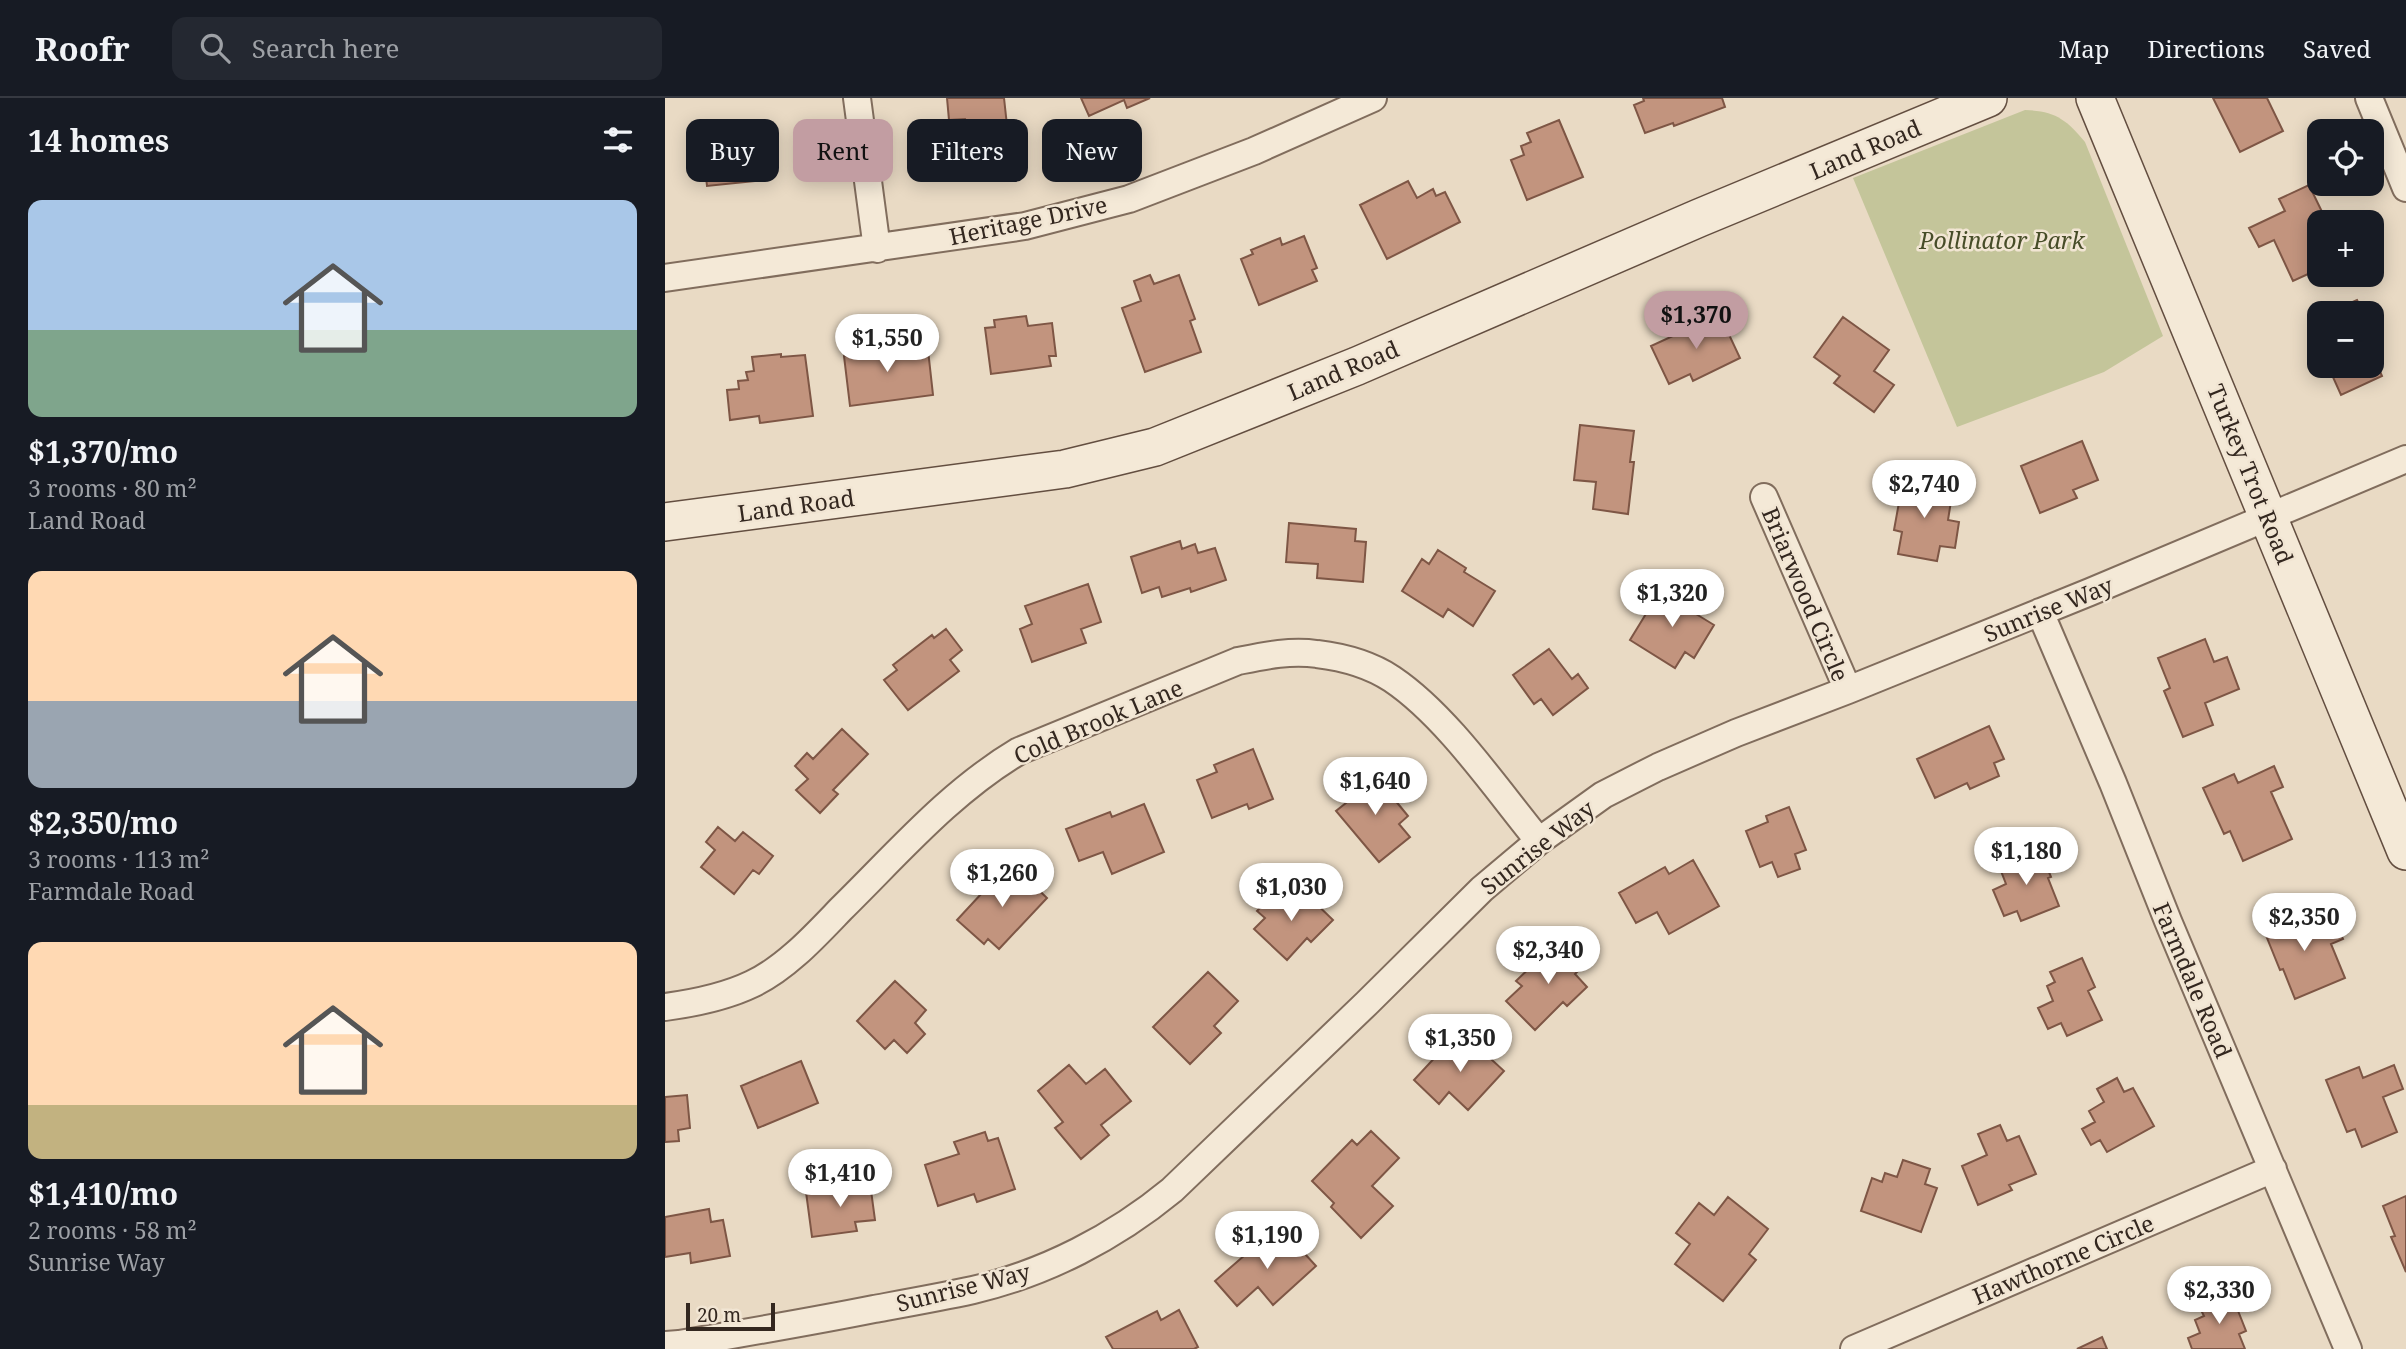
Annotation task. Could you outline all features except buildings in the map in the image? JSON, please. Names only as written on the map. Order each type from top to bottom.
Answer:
[{"type":"street","points":[[857,98],[877,249]]},
{"type":"street","name":"Heritage Drive","points":[[665,278],[1025,226],[1129,199],[1254,151],[1373,98]]},
{"type":"street","name":"Land Road","points":[[665,522],[1065,469],[1155,447],[1357,366],[1699,218],[1988,98]]},
{"type":"street","name":"Turkey Trot Road","points":[[2095,98],[2406,851]]},
{"type":"street","points":[[2369,98],[2406,188]]},
{"type":"street","name":"Sunrise Way","points":[[665,1345],[973,1290],[1006,1281],[1100,1241],[1148,1210],[1172,1190],[1482,889],[1539,841],[1603,795],[1658,767],[1736,733],[2269,519],[2406,459]]},
{"type":"street","name":"Briarwood Circle","points":[[1764,497],[1848,690]]},
{"type":"street","name":"Farmdale Road","points":[[2040,612],[2347,1349]]},
{"type":"street","name":"Cold Brook Lane","points":[[665,1007],[712,999],[752,984],[776,970],[829,922],[959,792],[1019,751],[1238,661],[1276,653],[1315,653],[1354,662],[1390,678],[1422,701],[1539,841]]},
{"type":"street","name":"Hawthorne Circle","points":[[1854,1349],[2273,1169]]},
{"type":"green space","name":"Pollinator Park","points":[[2025,110],[2052,114],[2072,127],[2085,142],[2163,336],[2104,372],[1957,427],[1853,178]]}]
